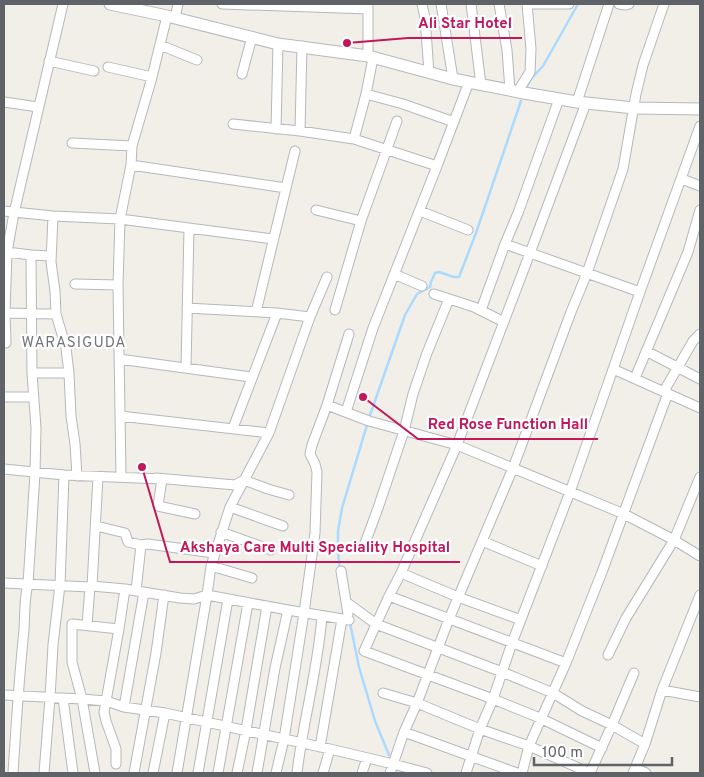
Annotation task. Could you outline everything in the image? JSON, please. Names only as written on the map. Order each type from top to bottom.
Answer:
[{"type":"street","points":[[6,342],[6,256],[14,212],[63,4]]},
{"type":"street","points":[[110,4],[278,44],[370,57],[453,79],[514,91],[634,108],[700,110]]},
{"type":"street","points":[[119,478],[118,286],[120,219],[132,165],[132,146],[152,77],[158,48],[178,4]]},
{"type":"street","points":[[222,4],[368,6],[370,57],[366,94],[354,139]]},
{"type":"street","points":[[422,4],[425,18],[429,72]]},
{"type":"street","points":[[441,4],[453,79]]},
{"type":"street","points":[[471,4],[481,85]]},
{"type":"street","points":[[499,4],[514,91]]},
{"type":"street","points":[[514,91],[530,72],[531,49],[527,4],[568,4]]},
{"type":"street","points":[[602,748],[540,718],[364,651],[401,573],[456,445],[504,322],[582,102],[609,4]]},
{"type":"street","points":[[619,4],[628,4]]},
{"type":"street","points":[[390,773],[391,759],[417,703],[449,619],[513,468],[587,273],[623,169],[643,65],[664,4]]},
{"type":"street","points":[[242,74],[252,37]]},
{"type":"street","points":[[276,129],[278,44]]},
{"type":"street","points":[[300,131],[302,46]]},
{"type":"street","points":[[158,48],[197,60]]},
{"type":"street","points":[[49,61],[94,71]]},
{"type":"street","points":[[108,67],[152,77]]},
{"type":"street","points":[[346,412],[368,342],[469,82]]},
{"type":"street","points":[[366,94],[403,104],[454,122]]},
{"type":"street","points":[[481,310],[559,98]]},
{"type":"street","points":[[4,102],[38,107]]},
{"type":"street","points":[[335,310],[361,221],[397,121]]},
{"type":"street","points":[[233,124],[354,139],[437,166]]},
{"type":"street","points":[[466,773],[480,728],[493,699],[512,643],[570,492],[700,126]]},
{"type":"street","points":[[72,143],[132,146]]},
{"type":"street","points":[[256,312],[295,151]]},
{"type":"street","points":[[132,165],[286,188]]},
{"type":"street","points":[[682,179],[700,186]]},
{"type":"street","points":[[316,210],[361,221]]},
{"type":"street","points":[[635,378],[688,252],[700,210]]},
{"type":"street","points":[[4,211],[53,216],[120,219],[274,238]]},
{"type":"street","points":[[420,211],[468,230]]},
{"type":"street","points":[[53,216],[51,262],[56,314],[66,348],[77,476]]},
{"type":"street","points":[[186,368],[189,228]]},
{"type":"street","points":[[505,244],[640,292]]},
{"type":"street","points":[[13,773],[35,473],[36,428],[32,373],[31,255]]},
{"type":"street","points":[[6,256],[51,256]]},
{"type":"street","points":[[394,274],[422,286]]},
{"type":"street","points":[[177,773],[214,554],[230,507],[269,433],[310,317],[327,277]]},
{"type":"street","points":[[75,284],[118,286]]},
{"type":"street","points":[[434,294],[474,307],[504,322]]},
{"type":"street","points":[[364,546],[404,431],[413,394],[427,353],[449,299]]},
{"type":"street","points":[[187,308],[277,313],[310,317]]},
{"type":"street","points":[[5,313],[56,314]]},
{"type":"street","points":[[233,428],[277,313]]},
{"type":"street","points":[[276,773],[284,739],[315,533],[317,472],[310,454],[349,334]]},
{"type":"street","points":[[522,773],[529,746],[540,718],[566,663],[624,514],[666,392],[677,367],[693,341],[700,334]]},
{"type":"street","points":[[646,351],[700,379]]},
{"type":"street","points":[[119,359],[251,377]]},
{"type":"street","points":[[613,369],[700,408]]},
{"type":"street","points":[[32,373],[69,373]]},
{"type":"street","points":[[4,397],[34,397]]},
{"type":"street","points":[[327,405],[369,421],[456,445],[513,468],[624,514],[700,556]]},
{"type":"street","points":[[120,416],[269,433]]},
{"type":"street","points":[[4,469],[77,476],[162,479],[235,485],[244,480],[289,495]]},
{"type":"street","points":[[44,773],[53,645],[60,585],[64,475]]},
{"type":"street","points":[[87,626],[96,526],[98,477]]},
{"type":"street","points":[[608,655],[626,618],[674,540],[700,477]]},
{"type":"street","points":[[162,479],[158,506],[195,514]]},
{"type":"street","points":[[230,507],[283,526]]},
{"type":"street","points":[[96,526],[125,533],[128,542],[142,546],[148,544],[214,554]]},
{"type":"street","points":[[221,532],[271,550]]},
{"type":"street","points":[[482,541],[542,566]]},
{"type":"street","points":[[124,707],[140,592],[142,546]]},
{"type":"street","points":[[211,566],[252,578]]},
{"type":"street","points":[[323,773],[325,748],[346,618],[346,602],[341,571]]},
{"type":"street","points":[[401,573],[458,597],[521,620]]},
{"type":"street","points":[[4,582],[91,586],[194,599],[207,595],[322,616],[346,618]]},
{"type":"street","points":[[116,764],[116,749],[106,721],[104,707],[120,629],[124,589]]},
{"type":"street","points":[[134,773],[156,653],[164,595]]},
{"type":"street","points":[[646,773],[634,771],[662,690],[700,595]]},
{"type":"street","points":[[389,596],[566,663]]},
{"type":"street","points":[[198,773],[228,598]]},
{"type":"street","points":[[346,602],[376,624],[553,693],[582,711],[612,725],[644,744]]},
{"type":"street","points":[[218,773],[248,603]]},
{"type":"street","points":[[237,773],[267,606]]},
{"type":"street","points":[[257,773],[275,668],[288,610]]},
{"type":"street","points":[[297,773],[322,616]]},
{"type":"street","points":[[95,773],[82,699],[72,662],[72,624],[120,629]]},
{"type":"street","points":[[383,693],[417,703],[529,746],[590,773],[634,673]]},
{"type":"street","points":[[662,690],[700,697]]},
{"type":"street","points":[[4,695],[106,701],[124,707],[165,713],[367,758],[391,759],[426,773]]},
{"type":"street","points":[[63,698],[73,773]]},
{"type":"street","points":[[153,773],[165,713]]},
{"type":"street","points":[[48,718],[65,717]]},
{"type":"street","points":[[404,732],[517,773]]},
{"type":"street","points":[[362,773],[367,758]]},
{"type":"street","points":[[391,759],[398,773]]},
{"type":"waterway","points":[[528,85],[530,80],[543,66],[578,4]]},
{"type":"waterway","points":[[369,418],[405,315],[417,294],[430,287],[435,273],[439,272],[459,277],[521,101]]},
{"type":"waterway","points":[[340,570],[338,531],[342,508],[367,425]]},
{"type":"waterway","points":[[350,623],[359,667],[375,721],[389,755]]},
{"type":"place","name":"Ali Star Hotel","points":[[347,43]]},
{"type":"place","name":"Red Rose Function Hall","points":[[363,397]]},
{"type":"place","name":"Akshaya Care Multi Speciality Hospital","points":[[142,467]]},
{"type":"district","name":"WARASIGUDA","points":[[74,343]]}]
